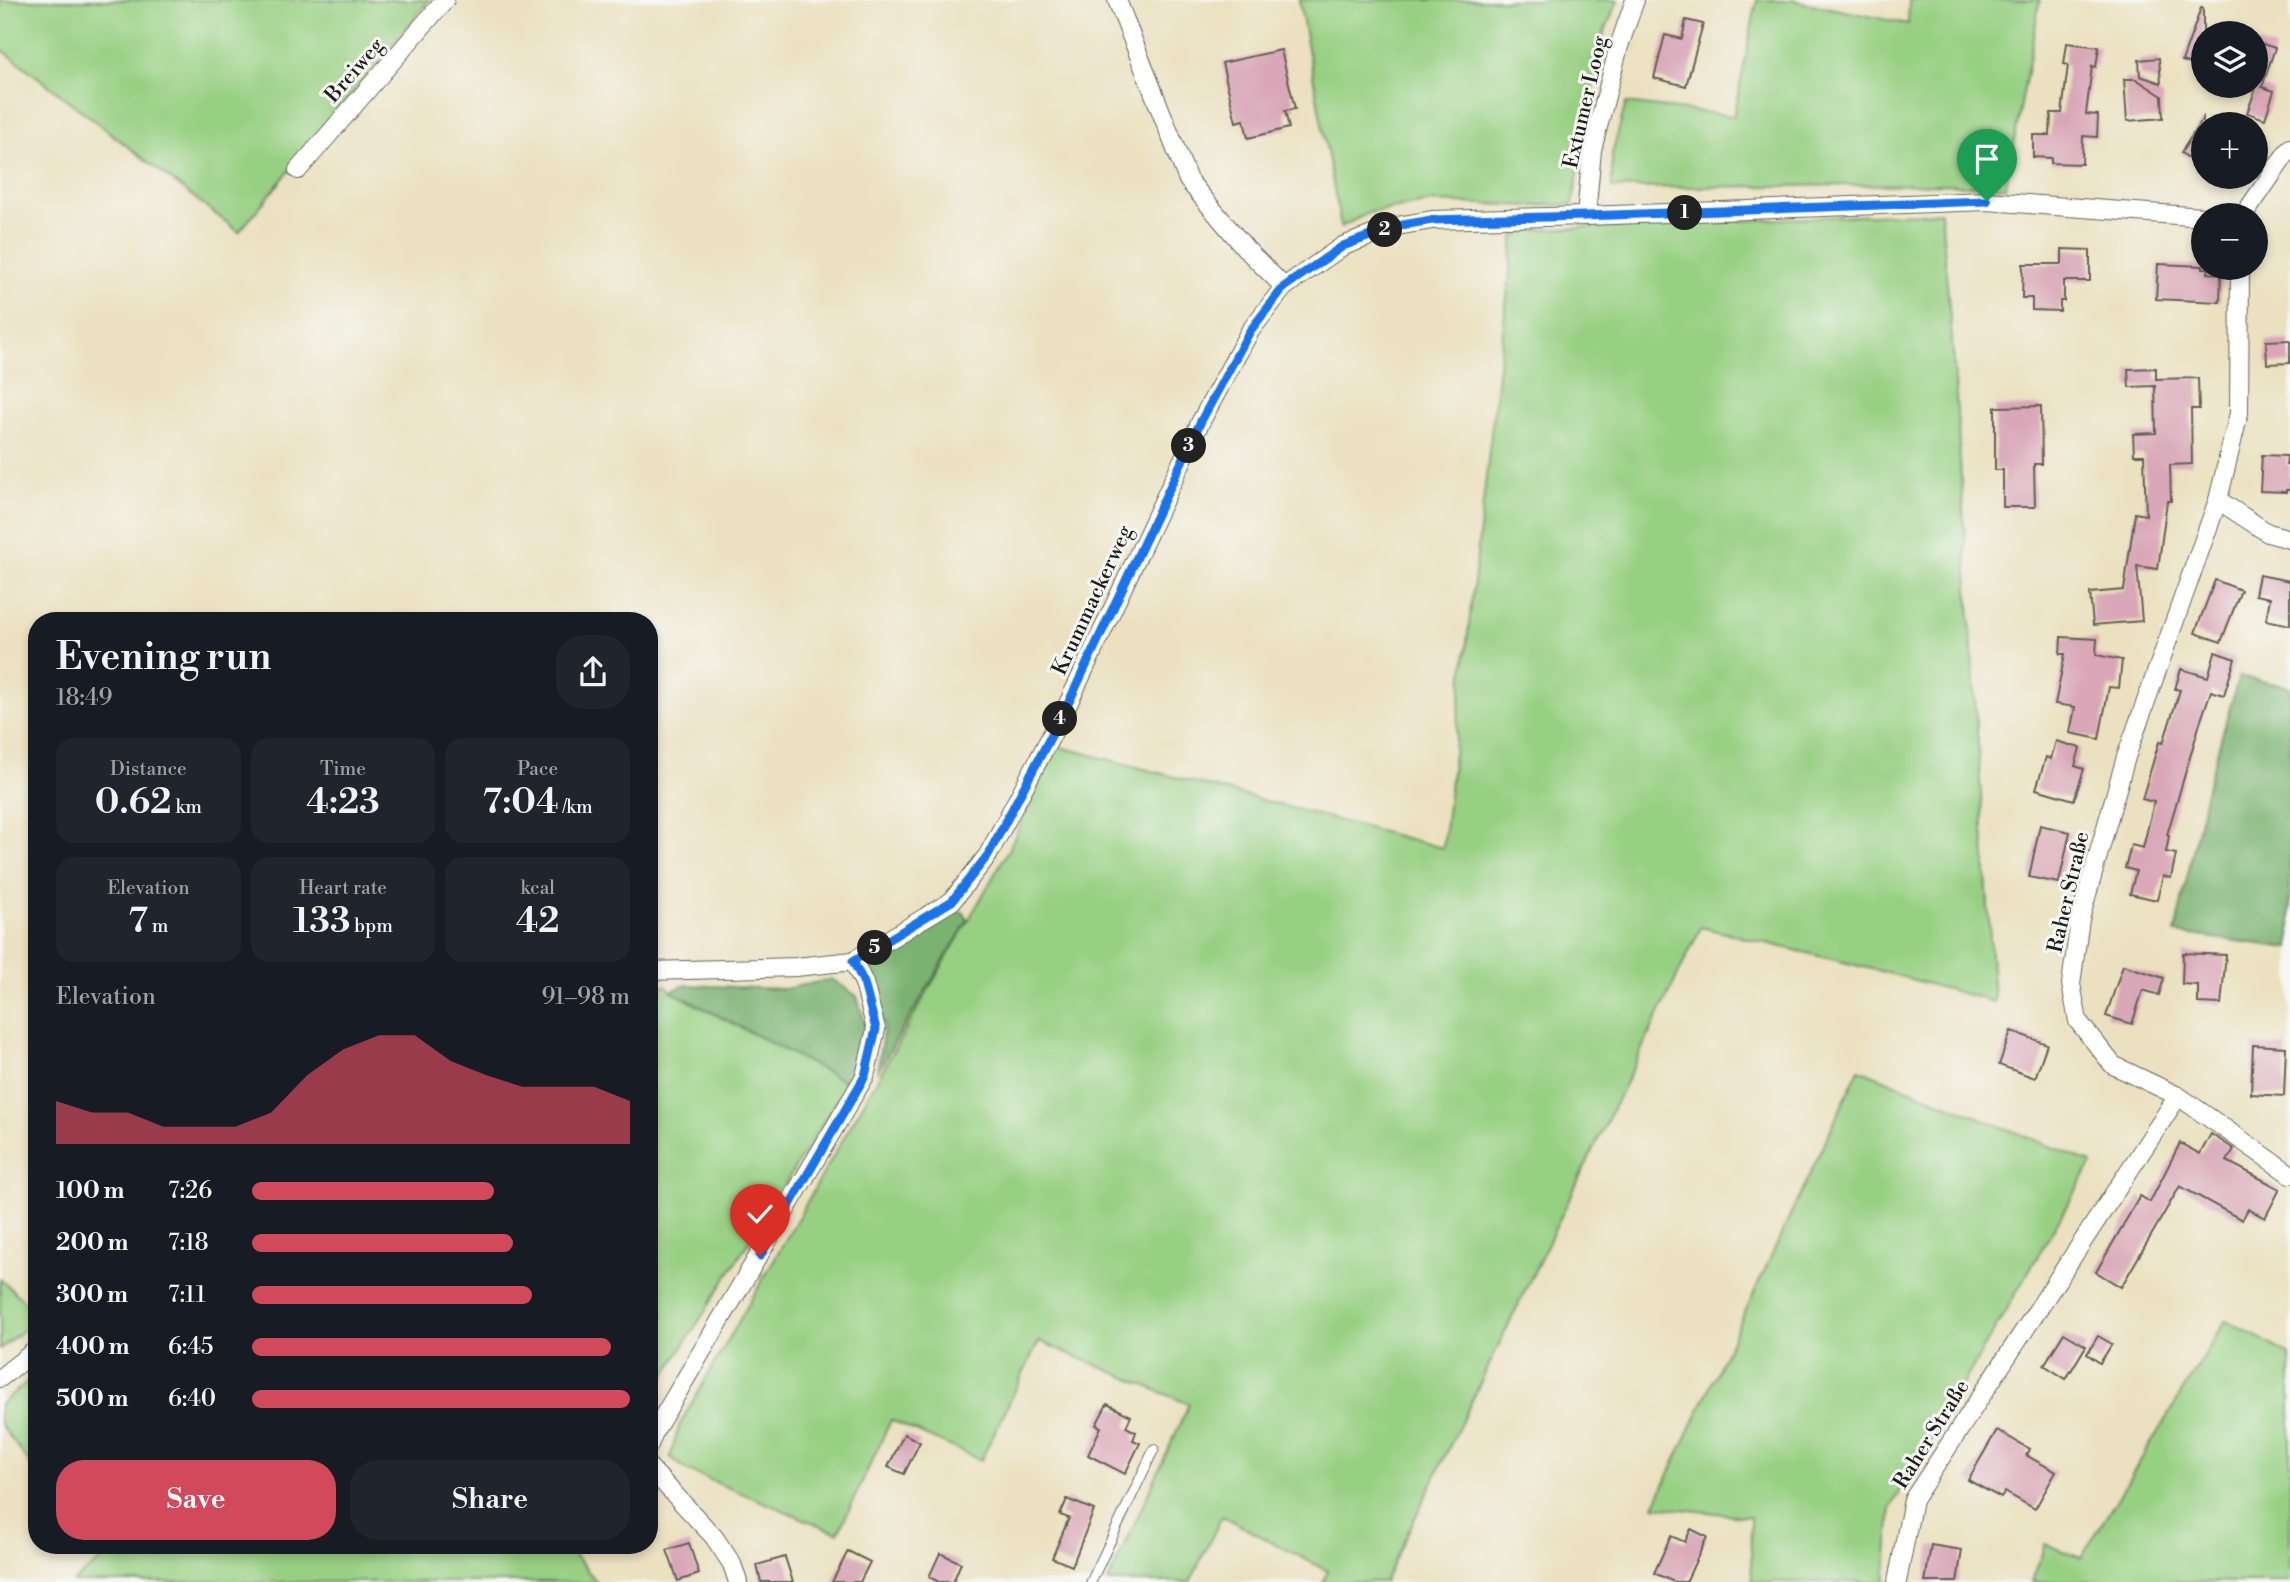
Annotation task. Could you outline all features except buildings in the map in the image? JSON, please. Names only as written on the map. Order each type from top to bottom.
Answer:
[{"type":"street","name":"Breiweg","points":[[298,170],[444,0]]},
{"type":"street","points":[[1117,0],[1188,180],[1246,249],[1284,287]]},
{"type":"street","name":"Extumer Loog","points":[[1586,216],[1592,150],[1619,46],[1635,0]]},
{"type":"street","points":[[2252,203],[2290,148]]},
{"type":"street","name":"Krummackerweg","points":[[853,961],[952,901],[988,855],[1068,704],[1201,421],[1250,331],[1284,287],[1343,246],[1397,226],[1432,220],[1987,201],[2191,216]]},
{"type":"street","name":"Raher Straße","points":[[1897,1582],[1913,1500],[2178,1096],[2113,1065],[2078,1021],[2071,984],[2080,919],[2126,757],[2218,500],[2239,413],[2240,280]]},
{"type":"street","points":[[2218,500],[2268,533],[2290,540]]},
{"type":"street","points":[[658,971],[796,967],[853,961],[864,983],[876,1029],[865,1076],[658,1425]]},
{"type":"street","points":[[2178,1096],[2290,1174]]},
{"type":"street","points":[[0,1378],[28,1356]]},
{"type":"street","points":[[658,1477],[714,1537],[732,1564],[737,1582]]},
{"type":"lane","points":[[1091,1582],[1154,1449]]},
{"type":"green space","points":[[0,0],[429,0],[239,232],[0,48]]},
{"type":"green space","points":[[1299,0],[1618,0],[1599,45],[1573,204],[1532,206],[1432,202],[1368,213],[1341,227]]},
{"type":"green space","points":[[1757,0],[1791,0],[1908,24],[1909,0],[2040,0],[2006,187],[1943,184],[1612,188],[1612,154],[1626,103],[1734,116]]},
{"type":"green space","points":[[1941,212],[1954,365],[1994,1002],[1701,927],[1384,1582],[1323,1582],[1328,1571],[1222,1516],[1190,1582],[1108,1582],[1189,1404],[1039,1341],[981,1460],[891,1420],[838,1533],[688,1471],[670,1457],[680,1424],[1008,851],[1057,746],[1443,848],[1514,237],[1530,230]]},
{"type":"green space","points":[[2239,676],[2290,687],[2290,948],[2175,933],[2206,791]]},
{"type":"green space","points":[[949,912],[963,912],[968,920],[877,1072],[884,1026],[869,967],[914,940]]},
{"type":"green space","points":[[832,979],[857,996],[866,1027],[860,1058],[848,1083],[671,991],[686,985],[784,989]]},
{"type":"green space","points":[[658,986],[667,986],[693,1003],[848,1083],[658,1387]]},
{"type":"green space","points":[[1859,1069],[2092,1163],[1891,1507],[1885,1582],[1752,1582],[1750,1517],[1654,1506]]},
{"type":"green space","points":[[0,1279],[28,1305],[28,1326],[0,1349]]},
{"type":"green space","points":[[2226,1320],[2290,1355],[2290,1582],[2032,1582],[2045,1544],[2081,1558]]},
{"type":"green space","points":[[28,1381],[28,1461],[0,1424],[0,1404]]},
{"type":"green space","points":[[97,1554],[574,1554],[597,1582],[73,1582],[101,1560]]},
{"type":"route","points":[[760,1256],[865,1076],[876,1029],[864,983],[853,961],[952,901],[988,855],[1068,704],[1201,421],[1250,331],[1284,287],[1343,246],[1397,226],[1432,220],[1987,201]]}]
